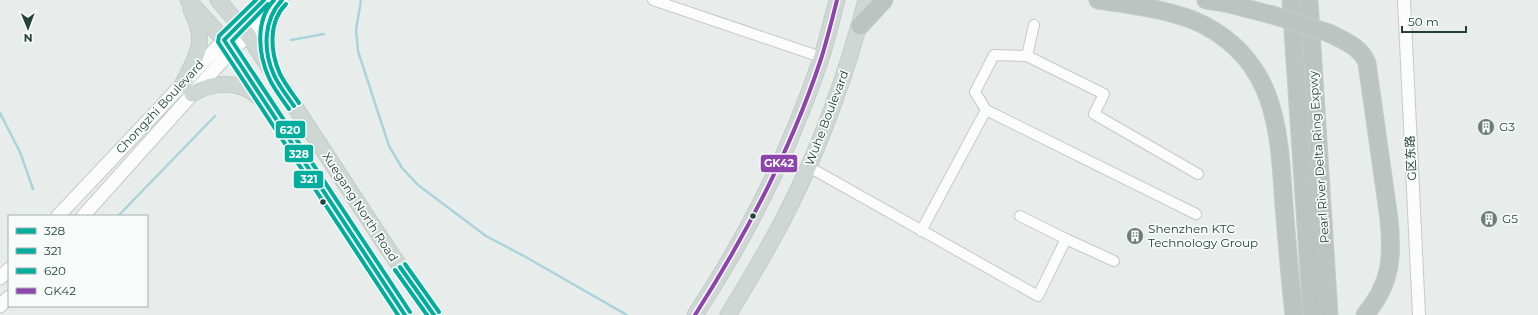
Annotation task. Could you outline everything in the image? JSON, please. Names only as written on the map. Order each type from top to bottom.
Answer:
[{"type":"highway","points":[[860,26],[884,0]]},
{"type":"highway","points":[[1098,0],[1188,18],[1215,32],[1243,54],[1256,72],[1268,96],[1275,119],[1280,148],[1289,270],[1294,315]]},
{"type":"highway","points":[[1206,0],[1226,3],[1276,16],[1329,33],[1364,55],[1367,63],[1391,241],[1390,267],[1381,292],[1365,315]]},
{"type":"highway","name":"Pearl River Delta Ring Expwy","points":[[1291,0],[1312,315]]},
{"type":"highway","name":"Pearl River Delta Ring Expwy","points":[[1309,0],[1329,315]]},
{"type":"main road","name":"Xuegang North Road","points":[[187,0],[227,45],[405,315]]},
{"type":"main road","points":[[187,0],[198,24],[200,43],[187,89],[199,90],[214,85],[229,84],[244,88],[263,101]]},
{"type":"main road","name":"Xuegang North Road","points":[[218,0],[244,30],[388,249],[434,315]]},
{"type":"main road","points":[[695,315],[739,245],[759,208],[783,156],[821,57],[837,0]]},
{"type":"main road","name":"Wuhe Boulevard","points":[[728,315],[767,250],[809,167],[832,110],[860,26],[866,0]]},
{"type":"main road","points":[[273,3],[267,40],[268,58],[274,76]]},
{"type":"main road","name":"Chongzhi Boulevard","points":[[84,215],[187,89],[227,45],[273,3]]},
{"type":"main road","name":"Chongzhi Boulevard","points":[[59,215],[187,89]]},
{"type":"main road","points":[[0,278],[8,270]]},
{"type":"main road","points":[[0,306],[8,298]]},
{"type":"street","points":[[653,0],[821,57]]},
{"type":"street","name":"G区东路","points":[[1404,0],[1419,315]]},
{"type":"street","points":[[1027,56],[1034,25]]},
{"type":"street","points":[[1196,214],[986,110],[976,92],[994,55],[1027,56],[1104,94],[1094,114],[1198,174]]},
{"type":"street","points":[[922,231],[986,110]]},
{"type":"street","points":[[809,167],[1038,296],[1066,239]]},
{"type":"street","points":[[1020,216],[1114,261]]},
{"type":"waterway","points":[[361,0],[356,30],[358,51],[389,146],[402,168],[418,185],[486,236],[627,315]]},
{"type":"waterway","points":[[291,40],[324,34]]},
{"type":"waterway","points":[[0,113],[20,152],[33,189]]},
{"type":"waterway","points":[[119,215],[215,116]]},
{"type":"transit line","name":"321","points":[[256,0],[219,36],[218,42],[398,315]]},
{"type":"transit line","name":"328","points":[[264,0],[224,40],[405,315]]},
{"type":"transit line","name":"321","points":[[274,0],[268,8],[261,27],[260,38],[262,58],[269,78],[289,109]]},
{"type":"transit line","name":"328","points":[[282,0],[271,17],[268,26],[268,56],[274,75],[294,106]]},
{"type":"transit line","name":"GK42","points":[[695,315],[749,223],[766,191],[796,126],[821,59],[837,0]]},
{"type":"transit line","name":"620","points":[[268,4],[232,41],[410,312]]},
{"type":"transit line","name":"620","points":[[286,4],[276,19],[272,38],[274,56],[280,74],[299,103]]},
{"type":"transit line","name":"620","points":[[405,264],[439,312]]},
{"type":"transit line","name":"328","points":[[400,267],[434,315]]},
{"type":"transit line","name":"321","points":[[395,270],[427,315]]},
{"type":"place","name":"G3","points":[[1486,127]]},
{"type":"place","name":"G5","points":[[1489,219]]},
{"type":"place","name":"Shenzhen KTC Technology Group","points":[[1135,236]]}]
